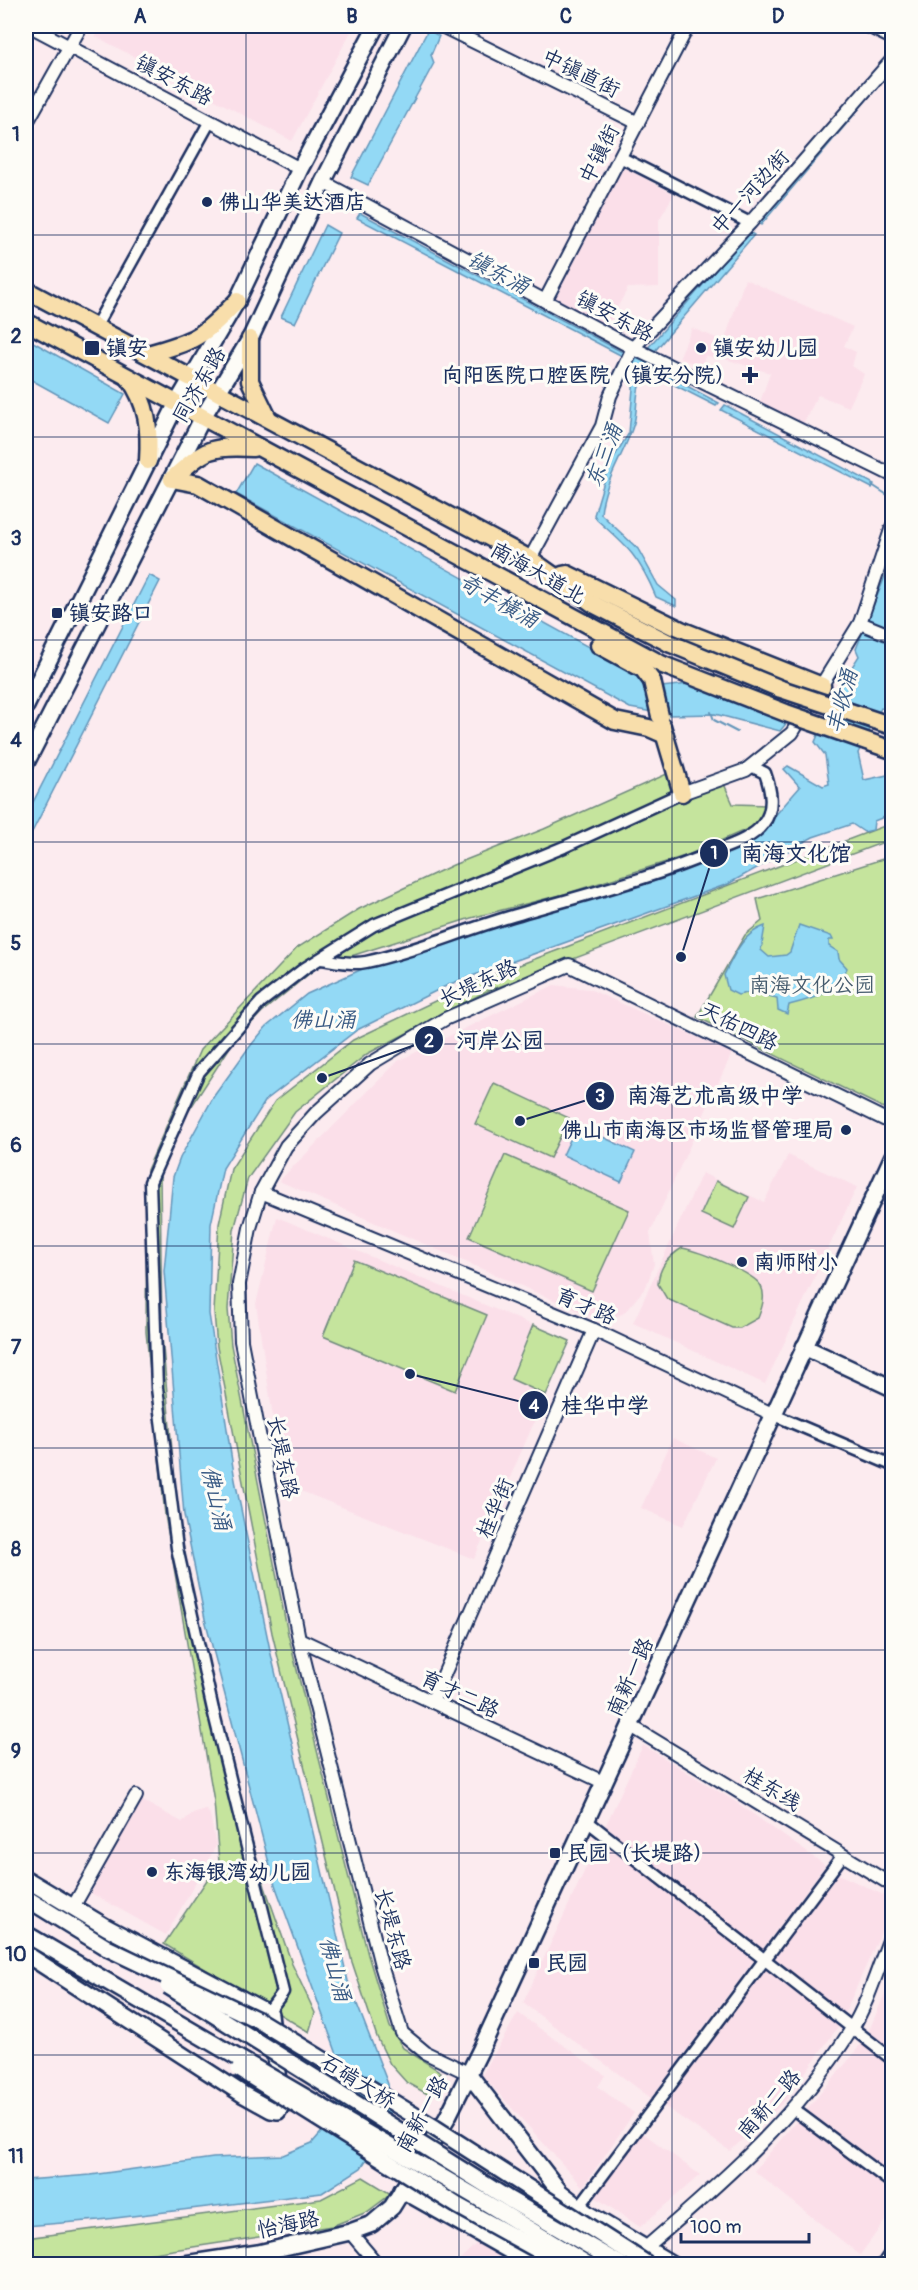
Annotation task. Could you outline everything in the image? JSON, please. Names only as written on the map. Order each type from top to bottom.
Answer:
[{"type":"highway","name":"南海大道北","points":[[26,290],[193,377],[530,559],[595,605],[669,643],[781,689],[892,726]]},
{"type":"highway","points":[[148,354],[182,345],[205,334],[237,301]]},
{"type":"highway","name":"南海大道北","points":[[26,322],[663,665],[786,713],[892,750]]},
{"type":"highway","points":[[250,339],[250,381],[269,419]]},
{"type":"highway","points":[[129,377],[140,393],[148,420],[148,461]]},
{"type":"highway","points":[[172,479],[206,451],[224,446],[261,449]]},
{"type":"highway","points":[[172,479],[198,484],[615,721],[649,728],[665,735]]},
{"type":"highway","points":[[555,576],[567,574],[681,630],[822,686]]},
{"type":"highway","points":[[514,585],[525,602],[643,669],[652,681],[682,793]]},
{"type":"main road","name":"同济东路","points":[[26,706],[177,404],[237,301],[300,169],[376,26]]},
{"type":"main road","name":"同济东路","points":[[26,763],[203,417],[250,339],[323,182],[403,26]]},
{"type":"main road","name":"南新一路","points":[[392,2207],[447,2118],[605,1784],[772,1413],[892,1158]]},
{"type":"main road","points":[[804,1347],[892,1388]]},
{"type":"main road","points":[[26,1879],[73,1907],[268,2012],[272,2019],[282,2106],[278,2110],[271,2110],[244,2095],[26,1954]]},
{"type":"main road","points":[[26,1898],[107,1948],[258,2020],[435,2128],[647,2265]]},
{"type":"main road","points":[[64,1922],[73,1907]]},
{"type":"main road","points":[[27,1940],[91,1972],[300,2109],[458,2206],[563,2265]]},
{"type":"main road","name":"石𬒔大桥","points":[[107,1948],[500,2194],[620,2265]]},
{"type":"main road","name":"石𬒔大桥","points":[[91,1972],[478,2198],[587,2265]]},
{"type":"main road","points":[[468,2073],[560,2192],[579,2207],[672,2265]]},
{"type":"main road","points":[[402,2190],[533,2265]]},
{"type":"main road","name":"怡海路","points":[[185,2265],[258,2253],[350,2232],[372,2224],[392,2207]]},
{"type":"main road","points":[[886,2265],[892,2255]]},
{"type":"street","name":"镇安东路","points":[[30,26],[300,169]]},
{"type":"street","points":[[26,124],[81,26]]},
{"type":"street","name":"中镇直街","points":[[442,26],[638,123]]},
{"type":"street","name":"中镇街","points":[[545,301],[688,26]]},
{"type":"street","points":[[868,26],[892,38]]},
{"type":"street","name":"中一河边街","points":[[530,559],[602,426],[610,396],[633,348],[750,224],[892,60]]},
{"type":"street","points":[[96,326],[210,121]]},
{"type":"street","points":[[620,157],[750,224]]},
{"type":"street","name":"镇安东路","points":[[323,182],[633,348],[892,475]]},
{"type":"street","points":[[268,2012],[283,1992],[281,1978],[265,1925],[213,1710],[177,1548],[157,1388],[150,1182],[199,1072],[261,1002],[321,959],[374,925],[564,847],[682,793],[751,766],[792,734],[860,623],[892,527]]},
{"type":"street","points":[[860,623],[892,636]]},
{"type":"street","points":[[321,959],[352,963],[394,954],[511,916],[587,897],[677,868],[741,840],[762,826],[771,812],[770,788],[765,773],[751,766]]},
{"type":"street","name":"天佑四路","points":[[569,965],[892,1123]]},
{"type":"street","name":"长堤东路","points":[[468,2073],[426,2053],[402,2033],[381,1965],[299,1639],[241,1341],[238,1284],[250,1228],[261,1192],[286,1146],[316,1113],[370,1064],[445,1019],[569,965]]},
{"type":"street","name":"育才路","points":[[261,1192],[594,1330],[772,1413],[892,1465]]},
{"type":"street","name":"桂华街","points":[[432,1702],[594,1330]]},
{"type":"street","name":"育才二路","points":[[299,1639],[605,1784]]},
{"type":"street","name":"桂东线","points":[[630,1726],[892,1884]]},
{"type":"street","points":[[73,1907],[136,1796]]},
{"type":"street","points":[[587,1821],[892,2059]]},
{"type":"street","points":[[579,2207],[843,1855]]},
{"type":"street","name":"南新二路","points":[[627,2265],[739,2166],[808,2093],[852,2027],[892,1933]]},
{"type":"street","points":[[793,2109],[892,2183]]},
{"type":"street","points":[[350,2232],[376,2265]]},
{"type":"shaded area","points":[[101,26],[354,26],[292,141],[95,36]]},
{"type":"shaded area","points":[[623,167],[674,194],[659,220],[659,287],[628,288],[606,328],[554,298]]},
{"type":"shaded area","points":[[745,279],[853,327],[844,346],[856,352],[852,366],[864,374],[849,407],[818,395],[802,426],[759,405],[770,373],[719,357]]},
{"type":"shaded area","name":"镇安幼儿园","points":[[692,328],[721,340],[714,358],[706,355],[701,366],[679,358]]},
{"type":"shaded area","points":[[554,985],[589,989],[732,1053],[650,1233],[654,1264],[646,1287],[624,1313],[604,1322],[279,1181],[398,1061]]},
{"type":"shaded area","name":"南师附小","points":[[788,1155],[857,1187],[765,1384],[633,1323],[702,1173],[764,1202]]},
{"type":"shaded area","points":[[277,1217],[570,1341],[474,1559],[283,1484],[256,1304]]},
{"type":"shaded area","points":[[673,1438],[716,1458],[683,1526],[641,1508]]},
{"type":"shaded area","points":[[643,1745],[736,1802],[825,1865],[651,2098],[523,2003]]},
{"type":"shaded area","name":"东海银湾幼儿园","points":[[141,1800],[182,1822],[193,1813],[205,1809],[210,1814],[216,1846],[166,1935],[91,1893]]},
{"type":"shaded area","points":[[836,1873],[892,1899],[892,1908],[840,2024],[785,2101],[730,2151],[664,2106]]},
{"type":"shaded area","points":[[892,1977],[892,2211],[860,2255],[754,2171],[853,2055],[868,2033]]},
{"type":"shaded area","points":[[518,2013],[605,2075],[598,2087],[634,2113],[583,2187],[482,2075]]},
{"type":"shaded area","points":[[643,2133],[700,2175],[640,2227],[595,2197]]},
{"type":"shaded area","points":[[478,2242],[510,2264],[455,2264]]},
{"type":"green space","points":[[669,773],[679,798],[724,784],[733,804],[768,805],[759,824],[688,855],[568,893],[471,918],[351,956],[330,957],[262,1012],[232,1044],[184,1118],[169,1148],[160,1174],[162,1336],[178,1519],[195,1607],[243,1809],[265,1887],[292,1964],[315,2013],[309,2032],[164,1944],[219,1862],[214,1801],[165,1515],[146,1332],[147,1170],[200,1050],[297,948],[359,909],[453,865],[544,829]]},
{"type":"green space","points":[[892,823],[892,839],[485,992],[367,1054],[295,1112],[248,1178],[234,1230],[228,1309],[231,1345],[288,1634],[368,1955],[390,2027],[403,2048],[441,2072],[429,2095],[407,2083],[390,2064],[377,2037],[352,1962],[272,1633],[217,1347],[214,1312],[219,1224],[231,1169],[275,1101],[353,1040],[477,981]]},
{"type":"green space","name":"南海文化公园","points":[[892,856],[892,1112],[697,1017],[745,935],[762,921],[757,899]]},
{"type":"green space","points":[[494,1083],[569,1118],[550,1158],[475,1124]]},
{"type":"green space","points":[[505,1155],[629,1210],[592,1291],[469,1237]]},
{"type":"green space","points":[[716,1181],[749,1197],[734,1229],[701,1214]]},
{"type":"green space","points":[[682,1248],[725,1263],[756,1280],[763,1294],[758,1318],[740,1328],[732,1328],[667,1299],[658,1284],[660,1272],[672,1255]]},
{"type":"green space","points":[[354,1260],[487,1315],[455,1391],[323,1336]]},
{"type":"green space","points":[[533,1325],[570,1341],[546,1395],[511,1379]]},
{"type":"green space","points":[[363,2177],[391,2194],[367,2212],[332,2226],[80,2264],[26,2264],[26,2238],[321,2199]]},
{"type":"water","points":[[428,30],[439,36],[431,55],[434,63],[368,185],[351,177]]},
{"type":"water","points":[[892,61],[892,70],[761,225],[757,222]]},
{"type":"water","points":[[360,213],[626,354],[624,357],[357,218]]},
{"type":"water","points":[[325,225],[339,233],[295,323],[281,317]]},
{"type":"water","points":[[749,232],[754,235],[653,353],[646,350]]},
{"type":"water","points":[[26,338],[125,394],[109,423],[26,377]]},
{"type":"water","points":[[631,356],[648,362],[651,367],[719,403],[716,406],[649,372],[641,382],[634,423],[610,478],[603,502],[601,514],[638,549],[658,585],[676,600],[676,606],[656,597],[632,554],[594,515],[609,465],[629,433],[635,366],[629,359]]},
{"type":"water","points":[[725,405],[874,484],[872,488],[721,410]]},
{"type":"water","points":[[254,463],[661,687],[690,684],[795,713],[780,731],[715,714],[669,715],[630,708],[236,494]]},
{"type":"water","name":"佛山涌","points":[[892,559],[892,710],[881,708],[858,753],[864,780],[892,774],[892,814],[874,821],[873,830],[864,832],[852,824],[813,837],[728,884],[450,984],[357,1030],[266,1100],[223,1168],[211,1224],[209,1314],[235,1480],[270,1650],[348,1981],[388,2084],[391,2110],[382,2136],[361,2168],[322,2193],[99,2220],[26,2226],[26,2180],[91,2175],[213,2158],[283,2155],[312,2143],[332,2120],[343,2091],[342,2068],[274,1882],[205,1619],[184,1515],[164,1271],[173,1177],[180,1158],[214,1096],[247,1050],[266,1027],[307,994],[369,966],[686,868],[759,834],[800,787],[784,769],[788,766],[823,786],[829,784],[825,755],[815,742],[839,687],[859,656],[856,649]]},
{"type":"water","points":[[149,575],[160,581],[26,844],[26,816]]},
{"type":"water","points":[[799,925],[831,936],[833,940],[829,940],[829,946],[838,952],[839,959],[847,968],[843,977],[831,989],[823,994],[789,1005],[787,1014],[778,1010],[777,998],[752,992],[738,995],[728,990],[724,975],[745,939],[757,929],[765,926],[761,950],[769,957],[786,955],[790,952]]},
{"type":"water","points":[[577,1125],[635,1152],[621,1182],[563,1155]]},
{"type":"waterway","name":"镇东涌","points":[[872,485],[892,498]]},
{"type":"waterway","name":"奇丰横涌","points":[[711,712],[714,720],[737,732]]},
{"type":"place","name":"佛山华美达酒店","points":[[207,202]]},
{"type":"place","name":"镇安","points":[[92,348]]},
{"type":"place","name":"镇安幼儿园","points":[[701,348]]},
{"type":"place","name":"向阳医院口腔医院（镇安分院）","points":[[750,375]]},
{"type":"place","name":"镇安路口","points":[[57,613]]},
{"type":"place","name":"南海文化馆","points":[[681,957]]},
{"type":"place","name":"河岸公园","points":[[322,1078]]},
{"type":"place","name":"南海艺术高级中学","points":[[520,1121]]},
{"type":"place","name":"佛山市南海区市场监督管理局","points":[[846,1130]]},
{"type":"place","name":"南师附小","points":[[742,1262]]},
{"type":"place","name":"桂华中学","points":[[410,1374]]},
{"type":"place","name":"民园（长堤路）","points":[[555,1853]]},
{"type":"place","name":"东海银湾幼儿园","points":[[152,1872]]},
{"type":"place","name":"民园","points":[[534,1963]]},
{"type":"water label","name":"东三涌","points":[[603,455]]},
{"type":"water label","name":"丰收涌","points":[[841,701]]}]
